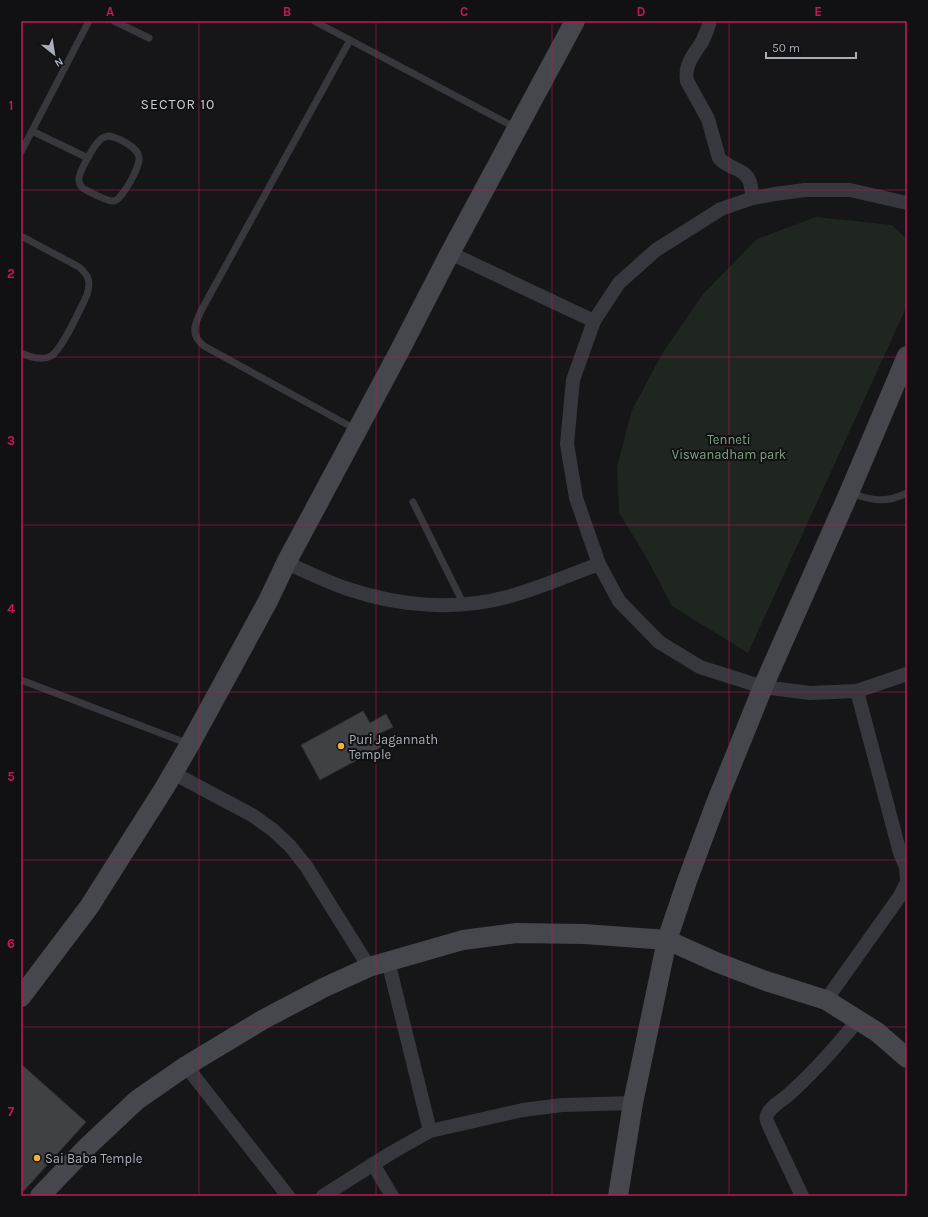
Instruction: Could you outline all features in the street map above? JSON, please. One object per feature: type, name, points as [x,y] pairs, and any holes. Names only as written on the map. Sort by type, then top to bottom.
[{"type":"street","points":[[21,997],[89,907],[165,787],[190,744],[268,601],[286,563],[358,430],[450,253],[575,21]]},
{"type":"street","points":[[710,21],[703,41],[688,64],[686,70],[687,81],[711,125],[714,143],[719,158],[723,162],[740,170],[746,175],[750,181],[753,198]]},
{"type":"street","points":[[907,203],[850,190],[805,190],[753,198],[721,209],[656,250],[620,283],[594,321],[573,380],[567,444],[576,498],[599,564],[619,601],[659,642],[700,667],[763,687],[810,693],[857,691],[907,674]]},
{"type":"street","points":[[450,253],[594,321]]},
{"type":"street","points":[[618,1196],[633,1103],[668,940],[687,881],[713,810],[763,687],[905,367]]},
{"type":"street","points":[[286,563],[347,589],[381,598],[421,604],[464,605],[507,597],[599,564]]},
{"type":"street","points":[[826,1000],[900,896],[907,881],[906,867],[900,853],[857,691]]},
{"type":"street","points":[[173,773],[252,815],[273,830],[290,846],[306,866],[378,964],[430,1131]]},
{"type":"street","points":[[40,1196],[88,1146],[137,1100],[186,1066],[264,1019],[323,988],[378,964],[463,940],[517,933],[584,934],[668,940],[716,962],[763,980],[826,1000],[877,1032],[907,1058]]},
{"type":"street","points":[[802,1196],[766,1120],[767,1115],[771,1109],[822,1063],[858,1020]]},
{"type":"street","points":[[186,1066],[288,1196]]},
{"type":"street","points":[[323,1196],[373,1164],[430,1131],[523,1110],[562,1105],[633,1103]]},
{"type":"street","points":[[373,1164],[392,1196]]},
{"type":"lane","points":[[21,152],[89,21]]},
{"type":"lane","points":[[114,21],[149,38]]},
{"type":"lane","points":[[314,21],[518,129]]},
{"type":"lane","points":[[350,40],[196,320],[194,329],[195,337],[198,342],[204,346],[358,430]]},
{"type":"lane","points":[[32,131],[88,158]]},
{"type":"lane","points":[[108,136],[134,148],[138,153],[140,161],[119,199],[111,201],[85,189],[79,183],[79,177],[88,158],[99,140],[108,136]]},
{"type":"lane","points":[[21,236],[79,267],[85,272],[90,285],[87,295],[59,348],[51,356],[40,358],[30,357],[21,353]]},
{"type":"lane","points":[[849,493],[869,500],[886,500],[907,493]]},
{"type":"lane","points":[[413,502],[464,605]]},
{"type":"lane","points":[[21,680],[190,744]]},
{"type":"green space","name":"Tenneti Viswanadham park","points":[[816,217],[892,225],[907,239],[907,306],[748,653],[672,606],[645,555],[619,513],[617,467],[632,410],[663,352],[704,293],[757,239]]},
{"type":"building","name":"Puri Jagannath Temple","points":[[363,711],[370,723],[386,714],[393,727],[375,736],[381,747],[320,780],[301,745]]},
{"type":"building","name":"Sai Baba Temple","points":[[21,1064],[86,1122],[21,1194]]},
{"type":"place","name":"Puri Jagannath Temple","points":[[341,746]]},
{"type":"place","name":"Sai Baba Temple","points":[[37,1158]]},
{"type":"district","name":"SECTOR 10","points":[[178,104]]}]
